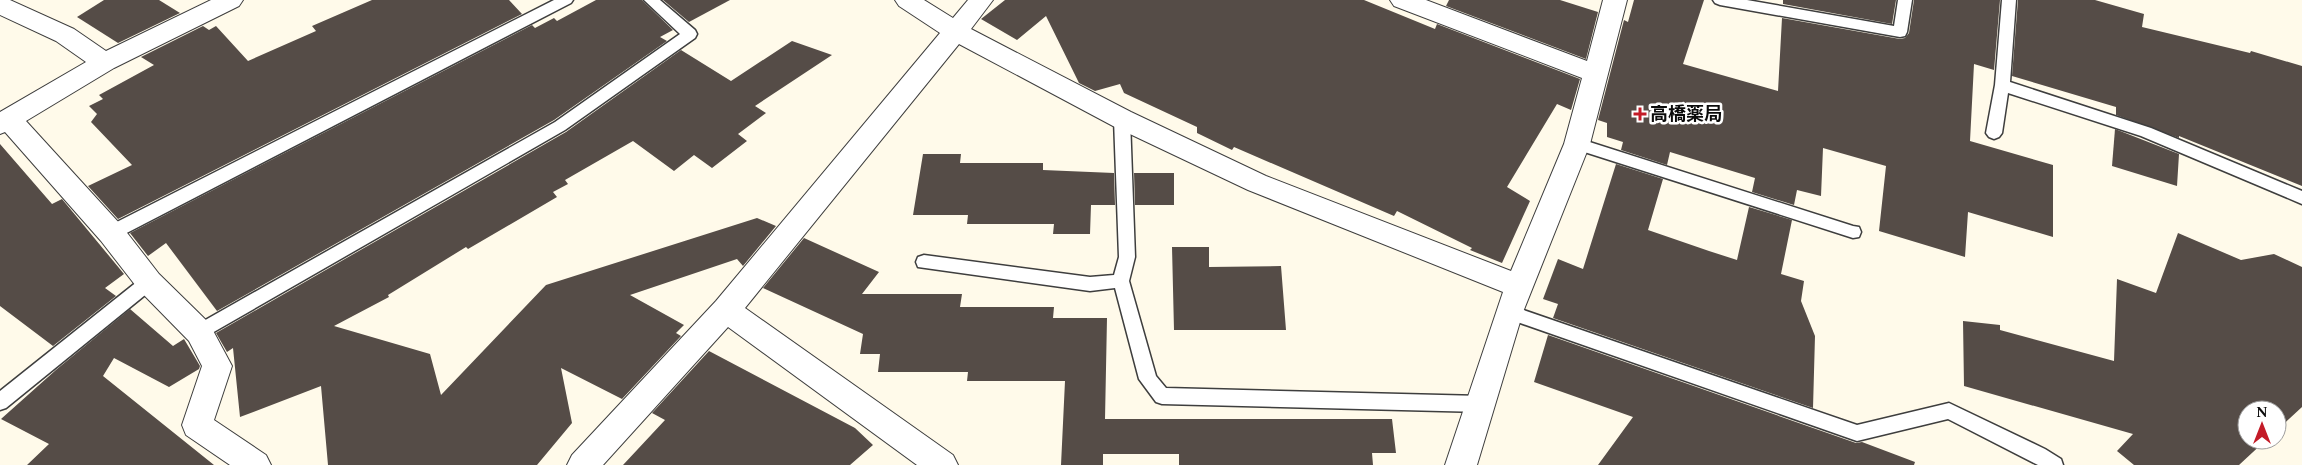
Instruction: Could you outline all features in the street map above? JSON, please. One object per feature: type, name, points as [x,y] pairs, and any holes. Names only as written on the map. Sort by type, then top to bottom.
[{"type":"street","points":[[231,0],[105,62],[4,122],[111,233],[149,282],[199,332],[217,366],[197,425],[255,465]]},
{"type":"street","points":[[908,0],[956,32],[1122,120],[1257,183],[1520,287]]},
{"type":"street","points":[[583,465],[726,310],[981,0]]},
{"type":"street","points":[[1402,0],[1596,74]]},
{"type":"street","points":[[1461,465],[1482,404],[1509,312],[1578,144],[1615,0]]},
{"type":"street","points":[[0,5],[65,35],[105,62]]},
{"type":"street","points":[[726,310],[942,465]]},
{"type":"lane","points":[[111,233],[566,0]]},
{"type":"lane","points":[[199,332],[560,126],[690,34],[651,0]]},
{"type":"lane","points":[[1720,0],[1900,32],[1906,0]]},
{"type":"lane","points":[[1994,133],[2002,85],[2009,0]]},
{"type":"lane","points":[[2002,85],[2146,132],[2302,198]]},
{"type":"lane","points":[[1122,120],[1127,256],[1121,281],[1148,379],[1162,396],[1482,404]]},
{"type":"lane","points":[[1578,144],[1853,232]]},
{"type":"lane","points":[[924,262],[1090,284],[1121,281]]},
{"type":"lane","points":[[0,402],[149,282]]},
{"type":"lane","points":[[1509,312],[1857,433],[1949,411],[2038,455],[2054,465]]},
{"type":"building","points":[[104,0],[159,0],[180,13],[118,43],[77,17]]},
{"type":"building","points":[[372,0],[509,0],[522,14],[118,219],[88,186],[132,165],[91,122],[97,114],[89,106],[103,99],[99,95],[154,65],[141,57],[203,26],[209,30],[216,26],[248,61],[316,31],[312,26]]},
{"type":"building","points":[[596,0],[642,0],[673,30],[660,37],[667,41],[554,120],[217,311],[166,243],[148,256],[130,233],[532,25],[535,28],[554,18],[557,21]]},
{"type":"building","points":[[663,0],[730,0],[689,22]]},
{"type":"building","points":[[1005,0],[1364,0],[1435,29],[1437,24],[1580,79],[1571,110],[1557,104],[1507,187],[1530,201],[1502,263],[1470,250],[1472,248],[1397,211],[1394,216],[1234,147],[1232,150],[1197,133],[1197,127],[1124,93],[1120,84],[1095,91],[1079,83],[1046,16],[1017,40],[981,19]]},
{"type":"building","points":[[1449,0],[1560,0],[1598,12],[1586,59],[1446,6]]},
{"type":"building","points":[[1634,0],[1704,0],[1683,64],[1778,91],[1782,18],[1900,39],[1905,38],[1909,33],[1914,0],[2000,0],[1994,70],[1974,64],[1970,141],[2053,165],[2053,237],[1968,212],[1965,257],[1879,231],[1886,166],[1823,148],[1821,196],[1797,190],[1794,205],[1752,192],[1755,178],[1670,152],[1667,165],[1621,150],[1623,142],[1607,137],[1607,123],[1598,120],[1624,20],[1628,22]]},
{"type":"building","points":[[1783,0],[1896,0],[1892,24],[1783,4]]},
{"type":"building","points":[[2018,0],[2095,0],[2144,14],[2142,27],[2250,53],[2251,51],[2302,66],[2302,186],[2179,136],[2179,138],[2116,115],[2116,107],[2012,76]]},
{"type":"building","points":[[792,41],[832,55],[755,106],[766,113],[738,134],[747,141],[712,168],[694,155],[674,171],[633,141],[565,180],[568,184],[553,192],[557,197],[468,249],[466,247],[388,295],[389,297],[334,326],[430,354],[441,395],[546,285],[757,218],[776,226],[743,266],[737,259],[630,295],[684,325],[676,333],[681,336],[622,399],[561,368],[572,423],[537,465],[328,465],[321,386],[240,417],[233,348],[227,352],[216,333],[566,132],[681,50],[731,81]]},
{"type":"building","points":[[2115,129],[2179,154],[2177,186],[2112,166]]},
{"type":"building","points":[[0,144],[52,204],[62,199],[124,274],[105,288],[116,296],[53,346],[0,306]]},
{"type":"building","points":[[923,154],[961,154],[960,163],[1043,163],[1043,170],[1114,173],[1115,205],[1091,205],[1090,234],[1053,234],[1054,224],[967,224],[968,215],[913,215]]},
{"type":"building","points":[[1616,164],[1663,179],[1648,230],[1737,260],[1749,207],[1792,220],[1781,274],[1804,281],[1801,301],[1815,336],[1813,408],[1553,318],[1558,304],[1543,299],[1558,259],[1583,269]]},
{"type":"building","points":[[1134,173],[1174,173],[1174,205],[1135,205]]},
{"type":"building","points":[[2178,233],[2241,260],[2274,254],[2302,267],[2302,407],[2287,421],[2287,400],[2237,400],[2237,450],[2255,450],[2239,465],[2134,465],[2117,451],[2133,434],[1964,386],[1963,321],[2000,325],[2000,330],[2114,361],[2117,279],[2156,293]]},
{"type":"building","points":[[804,238],[879,272],[862,294],[962,294],[960,307],[1054,307],[1053,318],[1107,318],[1105,419],[1392,419],[1396,453],[1372,453],[1373,465],[1179,465],[1179,454],[1103,454],[1103,465],[1061,465],[1065,381],[967,381],[968,372],[878,372],[880,354],[860,354],[863,334],[763,288]]},
{"type":"building","points":[[1172,247],[1209,247],[1209,267],[1281,266],[1286,330],[1174,330]]},
{"type":"building","points":[[130,309],[173,346],[184,339],[200,366],[199,369],[169,387],[114,358],[103,376],[214,465],[27,465],[49,444],[1,419],[57,369]]},
{"type":"building","points":[[1548,335],[1856,443],[1862,442],[1915,462],[1914,465],[1598,465],[1633,417],[1534,382]]},
{"type":"building","points":[[709,351],[855,428],[873,445],[850,465],[623,465],[665,420],[652,413]]},
{"type":"place","name":"高橋薬局","points":[[1640,114]]}]
